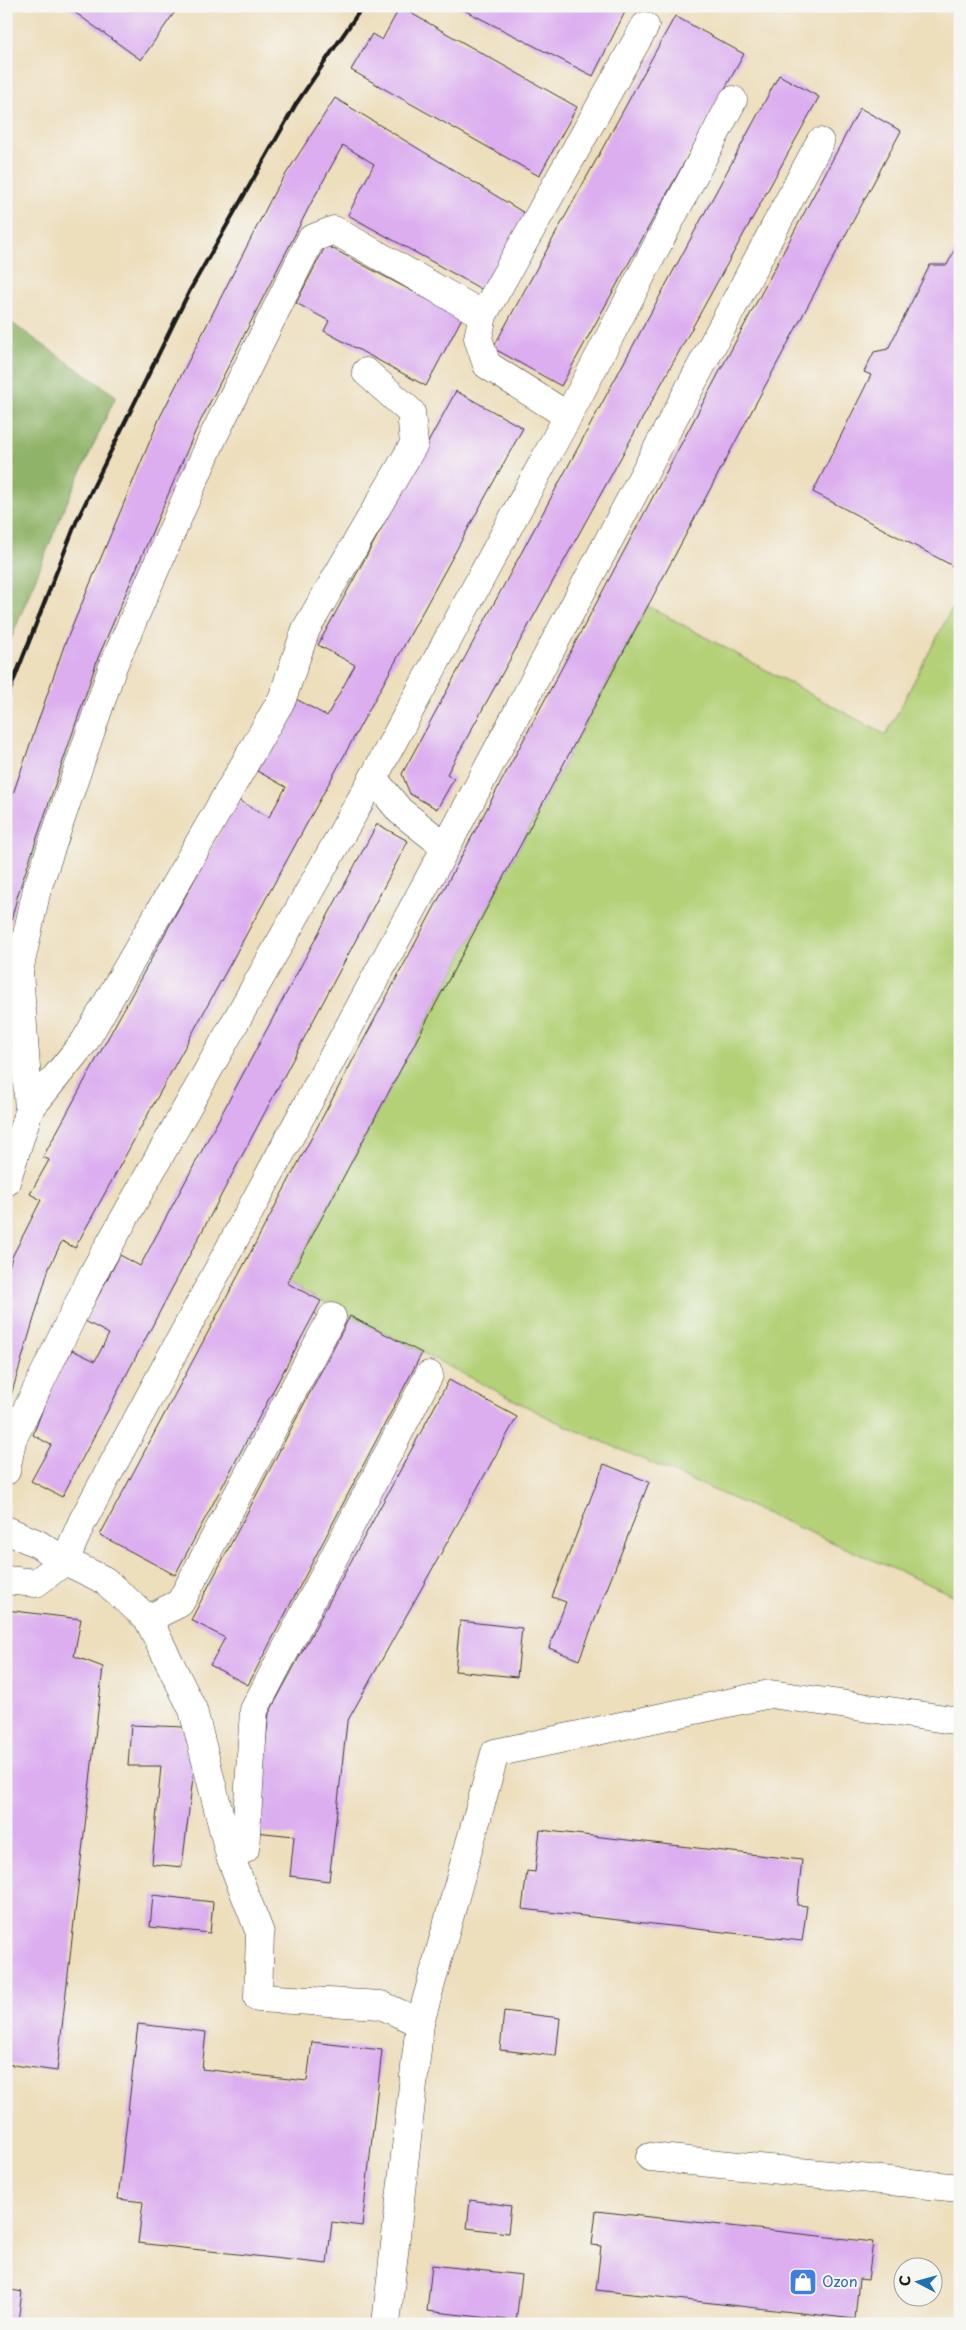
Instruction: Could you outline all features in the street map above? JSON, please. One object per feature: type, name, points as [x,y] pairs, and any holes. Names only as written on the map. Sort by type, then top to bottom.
[{"type":"lane","points":[[568,416],[487,365],[478,338],[483,315],[645,26]]},
{"type":"lane","points":[[6,1471],[12,1440],[94,1272],[373,778],[568,416],[733,100]]},
{"type":"lane","points":[[6,1580],[36,1583],[65,1560],[82,1522],[446,847],[820,142]]},
{"type":"lane","points":[[29,1110],[19,971],[37,889],[113,666],[213,437],[311,239],[334,230],[483,315]]},
{"type":"lane","points":[[6,1182],[29,1110],[85,1041],[233,785],[282,699],[306,628],[414,444],[411,412],[366,372]]},
{"type":"lane","points":[[373,778],[400,811],[446,847]]},
{"type":"lane","points":[[148,1619],[180,1603],[332,1316]]},
{"type":"lane","points":[[230,1856],[246,1849],[254,1710],[429,1375]]},
{"type":"lane","points":[[6,1530],[38,1544],[104,1580],[148,1619],[193,1710],[230,1856],[260,1934],[258,1998],[381,2005],[420,2023]]},
{"type":"lane","points":[[386,2324],[420,2023],[495,1753],[770,1694],[960,1720]]},
{"type":"lane","points":[[650,2157],[960,2188]]},
{"type":"green space","points":[[6,319],[116,396],[63,511],[6,651]]},
{"type":"green space","points":[[960,593],[960,1598],[553,1420],[287,1283],[648,606],[886,735]]},
{"type":"building","points":[[66,6],[179,6],[141,60]]},
{"type":"building","points":[[456,6],[628,6],[593,76]]},
{"type":"building","points":[[400,7],[577,107],[539,176],[351,70],[372,34],[382,40]]},
{"type":"building","points":[[675,16],[744,54],[561,386],[493,348]]},
{"type":"building","points":[[779,75],[819,97],[447,774],[454,779],[437,809],[410,794],[402,774]]},
{"type":"building","points":[[335,98],[526,214],[483,290],[348,215],[374,164],[343,145],[310,205],[195,432],[98,658],[18,894],[6,940],[6,814],[64,646],[160,417],[275,191]]},
{"type":"building","points":[[860,108],[901,131],[287,1283],[321,1301],[175,1575],[100,1535]]},
{"type":"building","points":[[960,239],[960,552],[953,566],[813,492],[871,375],[864,372],[874,352],[888,349],[930,265],[947,265]]},
{"type":"building","points":[[326,245],[462,318],[426,386],[324,331],[329,321],[296,303]]},
{"type":"building","points":[[456,391],[523,428],[75,1248],[62,1241],[49,1268],[6,1412],[6,1277],[12,1257],[41,1200],[30,1194],[49,1160],[43,1157],[238,800],[269,817],[286,787],[257,771],[296,699],[327,716],[355,665],[318,645]]},
{"type":"building","points":[[377,824],[408,841],[62,1497],[31,1481],[51,1445],[33,1435],[50,1390],[72,1350],[95,1361],[109,1334],[85,1321],[120,1255],[140,1266]]},
{"type":"building","points":[[6,1023],[13,1024],[7,1049],[6,1049]]},
{"type":"building","points":[[350,1316],[422,1353],[248,1685],[210,1665],[225,1638],[191,1620]]},
{"type":"building","points":[[449,1380],[517,1417],[347,1722],[329,1881],[290,1876],[294,1836],[255,1832],[269,1713]]},
{"type":"building","points":[[604,1464],[649,1482],[579,1660],[549,1648],[566,1602],[552,1597]]},
{"type":"building","points":[[6,1610],[81,1619],[74,1656],[103,1667],[57,2071],[6,2064]]},
{"type":"building","points":[[460,1621],[522,1628],[517,1677],[455,1671]]},
{"type":"building","points":[[131,1725],[185,1727],[194,1769],[182,1867],[152,1864],[161,1766],[128,1766]]},
{"type":"building","points":[[540,1830],[802,1860],[797,1905],[807,1906],[802,1941],[522,1909],[527,1871],[535,1872]]},
{"type":"building","points":[[153,1895],[213,1902],[210,1933],[150,1927]]},
{"type":"building","points":[[504,2011],[560,2018],[556,2056],[500,2050]]},
{"type":"building","points":[[138,2024],[206,2032],[202,2069],[307,2081],[312,2042],[382,2050],[362,2226],[332,2222],[327,2264],[138,2243],[143,2202],[118,2199]]},
{"type":"building","points":[[470,2200],[511,2206],[508,2233],[467,2228]]},
{"type":"building","points":[[596,2211],[873,2242],[868,2280],[859,2279],[855,2319],[596,2290],[601,2246],[592,2245]]},
{"type":"building","points":[[432,2265],[522,2275],[516,2321],[427,2311]]},
{"type":"building","points":[[6,2289],[22,2292],[18,2321],[6,2320]]},
{"type":"railway","points":[[6,700],[77,520],[190,290],[296,104],[363,6]]},
{"type":"place","name":"Ozon","points":[[803,2282]]}]
